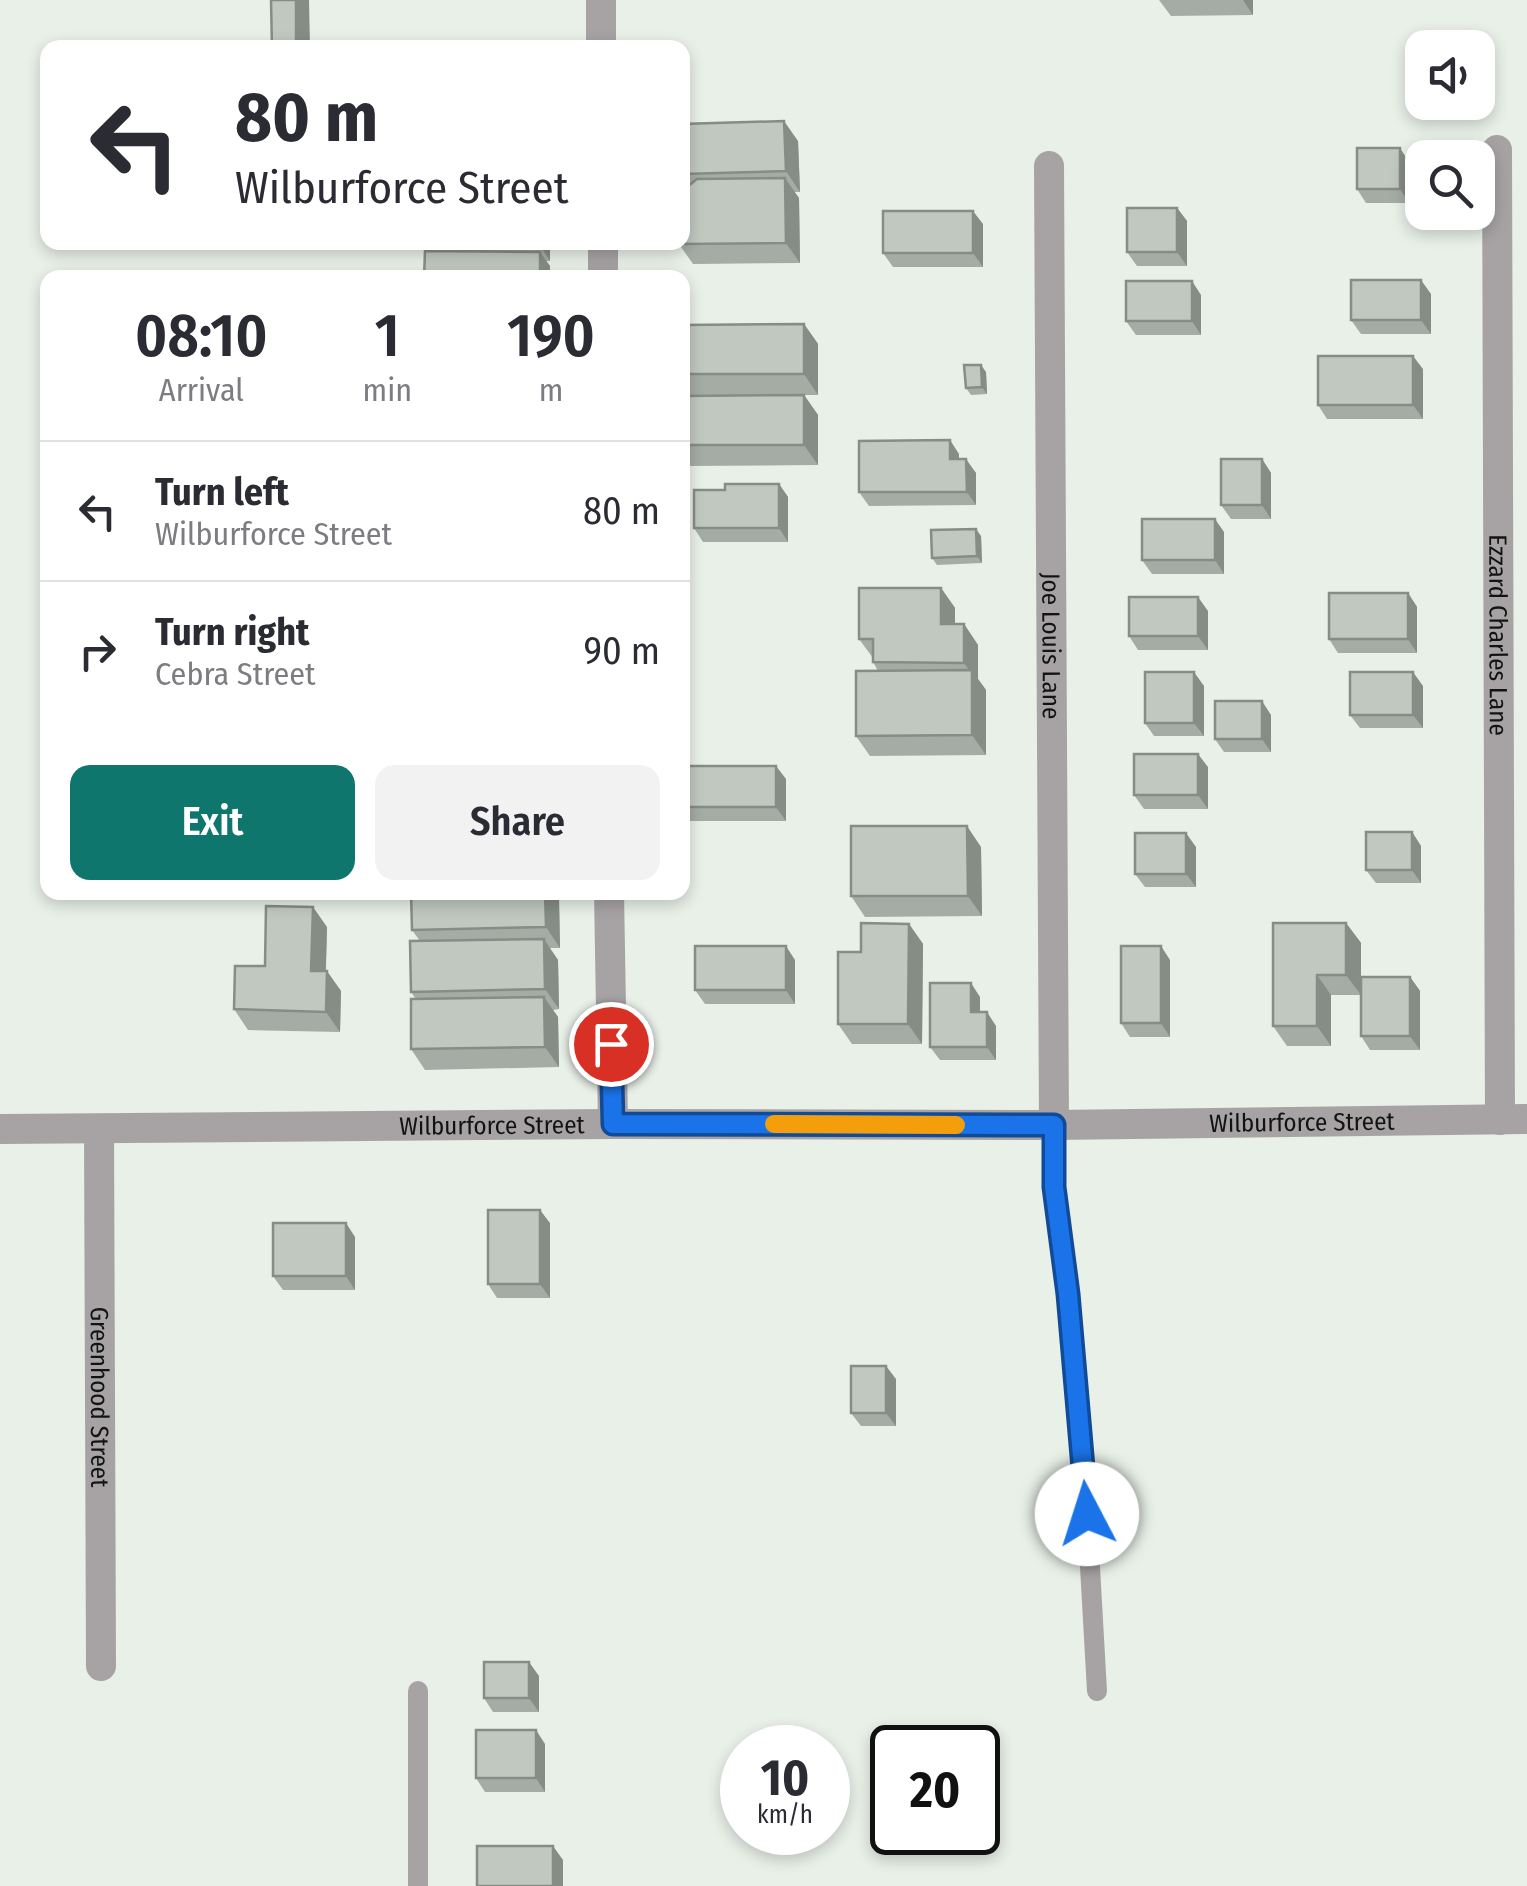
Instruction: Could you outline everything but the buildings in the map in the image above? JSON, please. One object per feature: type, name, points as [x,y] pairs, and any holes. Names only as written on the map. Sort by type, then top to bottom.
[{"type":"street","points":[[601,0],[601,40]]},
{"type":"street","name":"Ezzard Charles Lane","points":[[1496,150],[1513,1120]]},
{"type":"street","name":"Joe Louis Lane","points":[[1049,166],[1054,1125]]},
{"type":"street","points":[[609,900],[613,1124]]},
{"type":"street","name":"Wilburforce Street","points":[[0,1130],[1513,1120]]},
{"type":"street","name":"Greenhood Street","points":[[99,1129],[101,1666]]},
{"type":"lane","points":[[1054,1125],[1054,1187],[1068,1294],[1087,1514],[1097,1691]]},
{"type":"lane","points":[[418,1692],[418,1886]]},
{"type":"slow traffic","points":[[774,1124],[956,1125]]},
{"type":"route","points":[[611,1044],[613,1124],[1054,1125],[1054,1187],[1068,1294],[1087,1514]]}]
